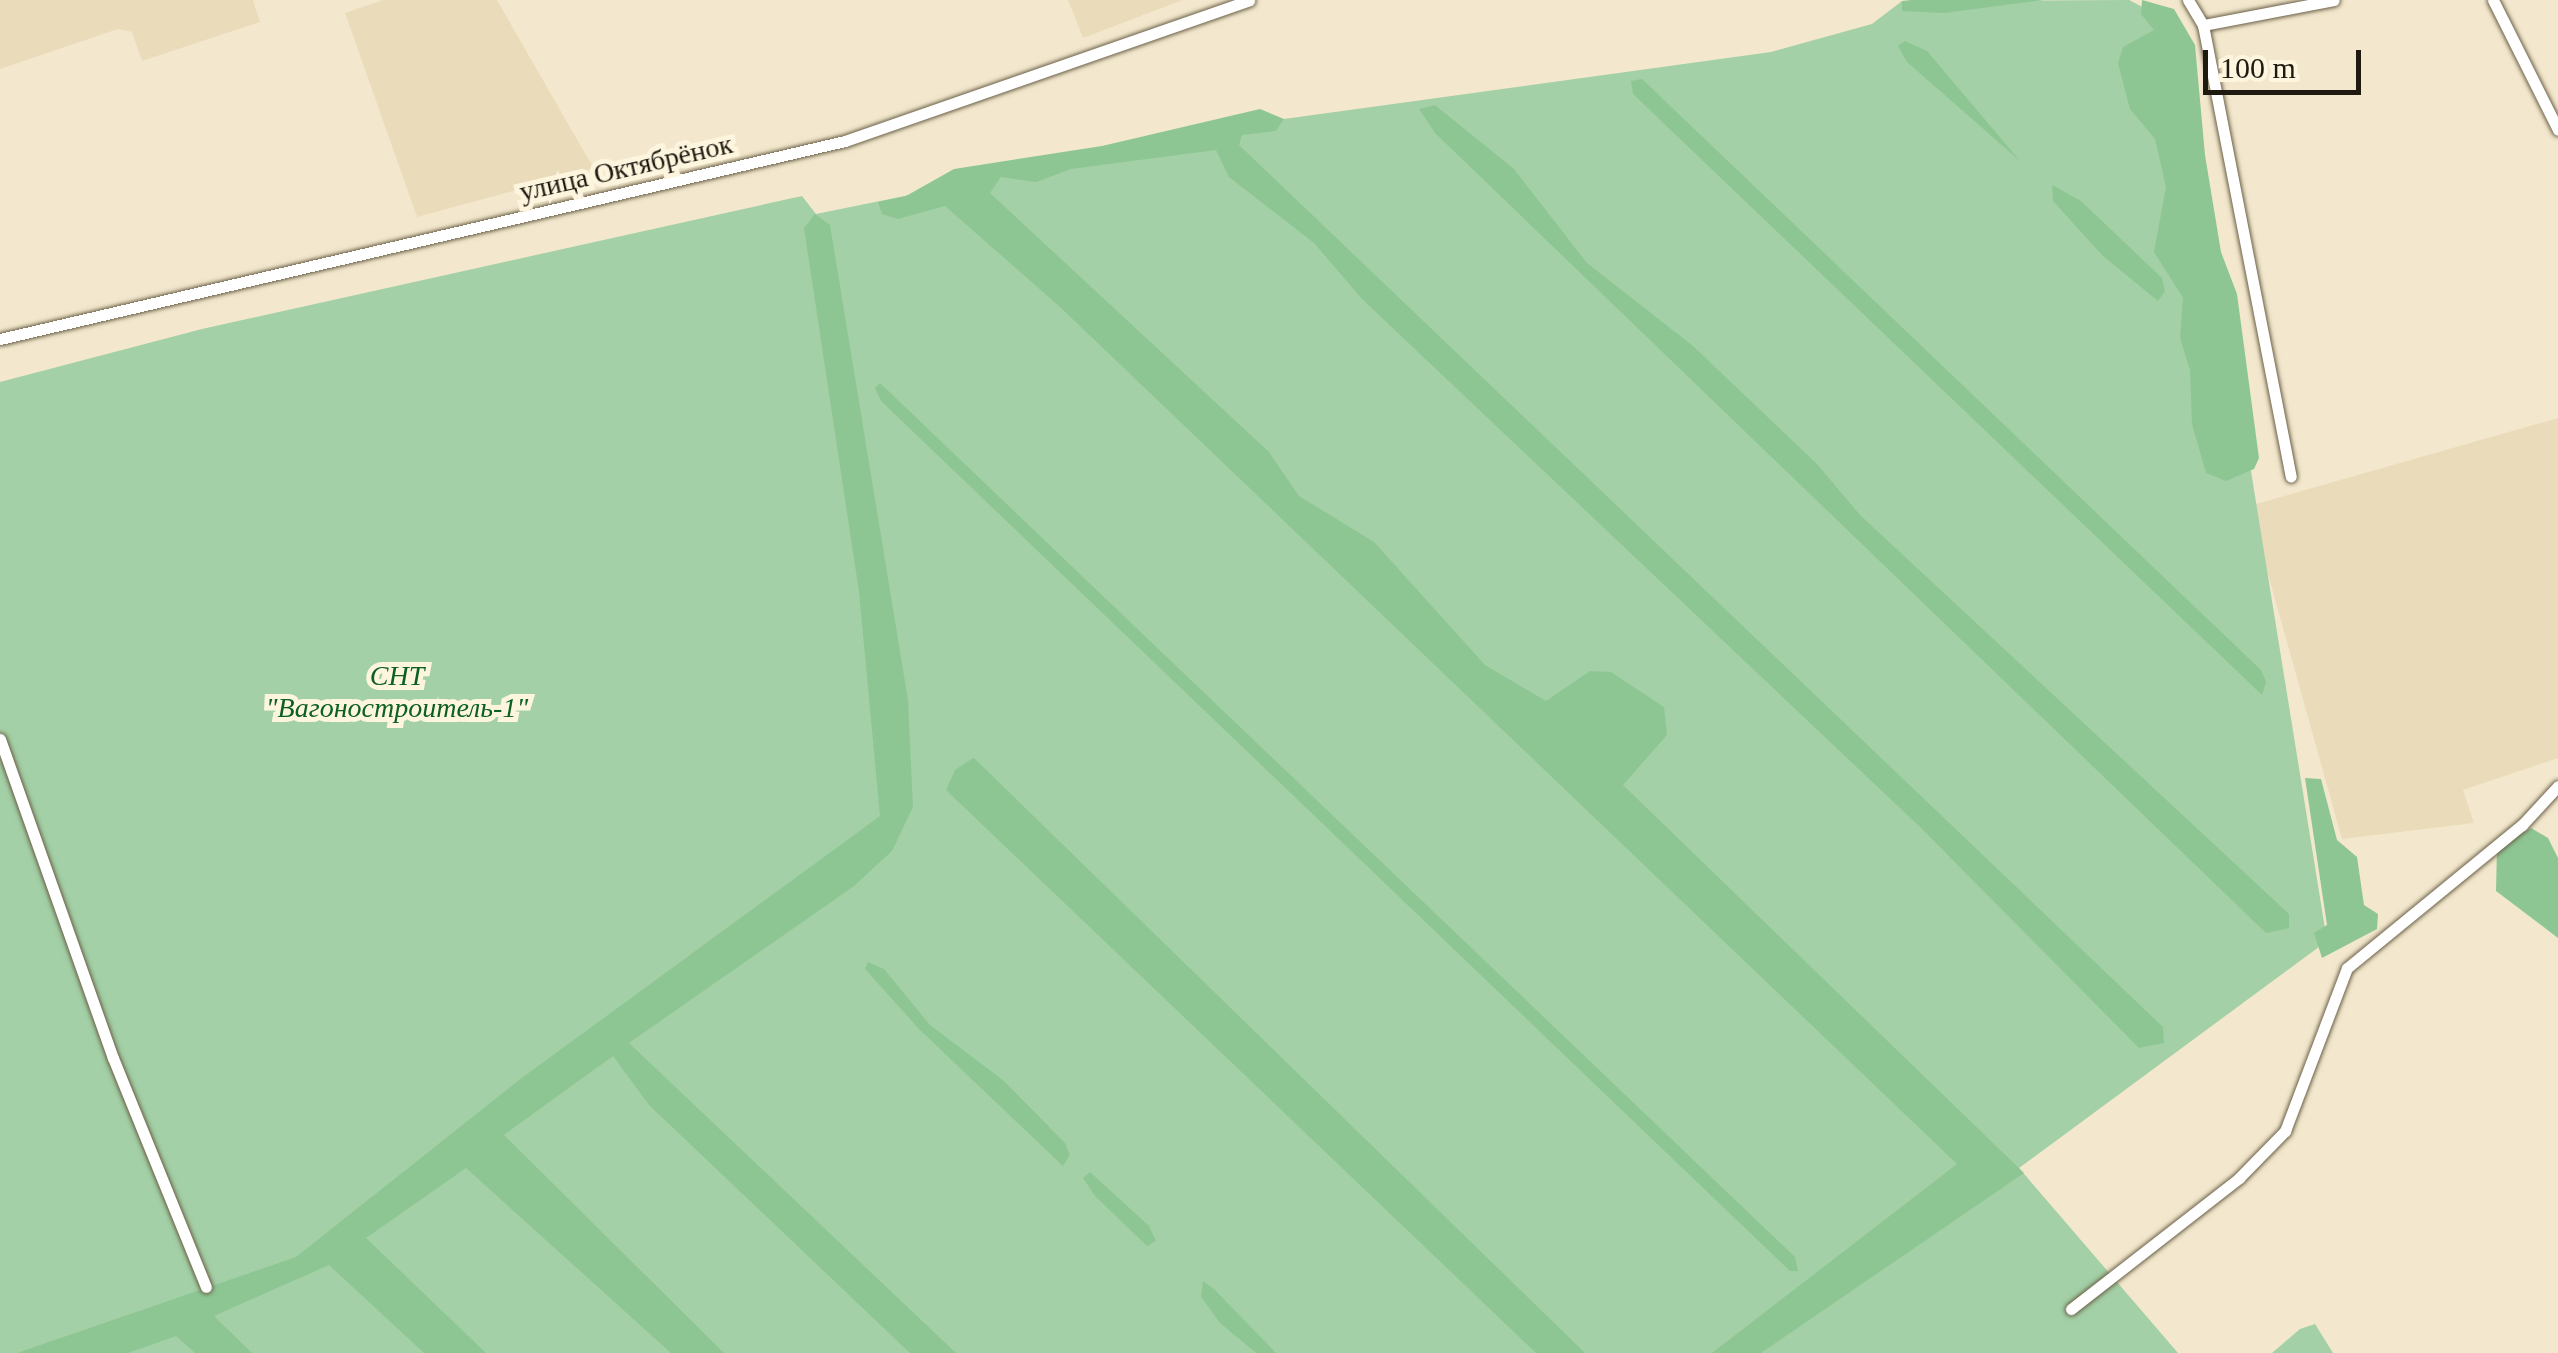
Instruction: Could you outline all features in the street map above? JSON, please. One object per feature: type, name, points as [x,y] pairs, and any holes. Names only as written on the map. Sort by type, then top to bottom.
[{"type":"street","name":"улица Октябрёнок","points":[[0,339],[845,141],[1249,0]]},
{"type":"street","points":[[2188,0],[2203,24],[2291,477]]},
{"type":"street","points":[[2203,24],[2334,0]]},
{"type":"street","points":[[2493,0],[2558,130]]},
{"type":"street","points":[[0,739],[114,1058],[206,1287]]},
{"type":"street","points":[[2071,1309],[2239,1178],[2294,1118],[2346,968],[2522,825],[2558,786]]},
{"type":"shaded area","points":[[0,0],[253,0],[260,22],[142,61],[132,32],[118,29],[0,69]]},
{"type":"shaded area","points":[[383,0],[497,0],[594,169],[417,217],[345,13]]},
{"type":"shaded area","points":[[1068,0],[1183,0],[1083,38]]},
{"type":"shaded area","points":[[2558,418],[2558,758],[2463,790],[2474,823],[2342,839],[2249,506]]},
{"type":"green space","points":[[1911,0],[2044,0],[1944,13],[1902,11],[1902,1]]},
{"type":"green space","name":"СНТ \"Вагоностроитель-1\"","points":[[2129,0],[2179,26],[2327,941],[2019,1168],[2178,1353],[0,1353],[0,382],[202,329],[802,196],[816,214],[1284,119],[1771,52],[1872,24],[1902,1]]},
{"type":"green space","points":[[2142,0],[2174,9],[2195,45],[2205,155],[2221,252],[2237,294],[2259,458],[2254,469],[2226,481],[2206,473],[2192,424],[2190,370],[2180,338],[2183,298],[2154,252],[2166,187],[2155,139],[2130,109],[2118,63],[2123,47],[2154,30],[2141,14]]},
{"type":"green space","points":[[1905,41],[1927,51],[2020,161],[1907,62],[1898,46]]},
{"type":"green space","points":[[1642,79],[2261,670],[2266,682],[2262,695],[1633,94],[1631,81]]},
{"type":"green space","points":[[1435,105],[1514,169],[1587,263],[1693,346],[1817,464],[1860,515],[2289,914],[2289,928],[2266,933],[1435,133],[1419,109]]},
{"type":"green space","points":[[1260,109],[1284,119],[1276,131],[1242,135],[1239,145],[2163,1027],[2164,1043],[2139,1048],[1921,828],[1362,299],[1314,243],[1229,177],[1216,150],[1071,169],[1036,182],[1001,177],[990,193],[1269,452],[1299,496],[1374,542],[1485,665],[1546,701],[1590,671],[1611,672],[1664,707],[1667,735],[1623,785],[2024,1173],[1761,1353],[1712,1353],[1957,1164],[1060,307],[945,206],[898,219],[882,214],[878,202],[906,196],[954,169],[1102,146]]},
{"type":"green space","points":[[2052,185],[2081,201],[2162,278],[2165,291],[2158,301],[2103,256],[2053,201]]},
{"type":"green space","points":[[815,214],[830,225],[908,700],[913,807],[892,851],[854,886],[629,1043],[956,1353],[910,1353],[649,1105],[613,1056],[504,1135],[724,1353],[671,1353],[466,1168],[366,1238],[486,1353],[424,1353],[329,1265],[214,1316],[252,1353],[195,1353],[176,1336],[128,1353],[17,1353],[296,1257],[519,1080],[880,816],[859,592],[804,228]]},
{"type":"green space","points":[[880,383],[1795,1257],[1798,1271],[1790,1271],[881,401],[875,388]]},
{"type":"green space","points":[[973,758],[1585,1353],[1536,1353],[946,790],[955,770]]},
{"type":"green space","points":[[2305,778],[2321,779],[2337,840],[2357,857],[2364,905],[2378,914],[2377,929],[2322,958],[2314,933],[2327,925]]},
{"type":"green space","points":[[2531,828],[2548,838],[2558,858],[2558,938],[2496,891],[2497,848]]},
{"type":"green space","points":[[868,962],[884,969],[930,1025],[1004,1081],[1065,1143],[1070,1155],[1063,1166],[919,1029],[865,969]]},
{"type":"green space","points":[[1090,1172],[1149,1226],[1156,1241],[1147,1246],[1095,1196],[1083,1178]]},
{"type":"green space","points":[[1203,1281],[1276,1353],[1256,1353],[1220,1323],[1201,1297]]},
{"type":"green space","points":[[2315,1324],[2333,1353],[2272,1353],[2300,1329]]}]
